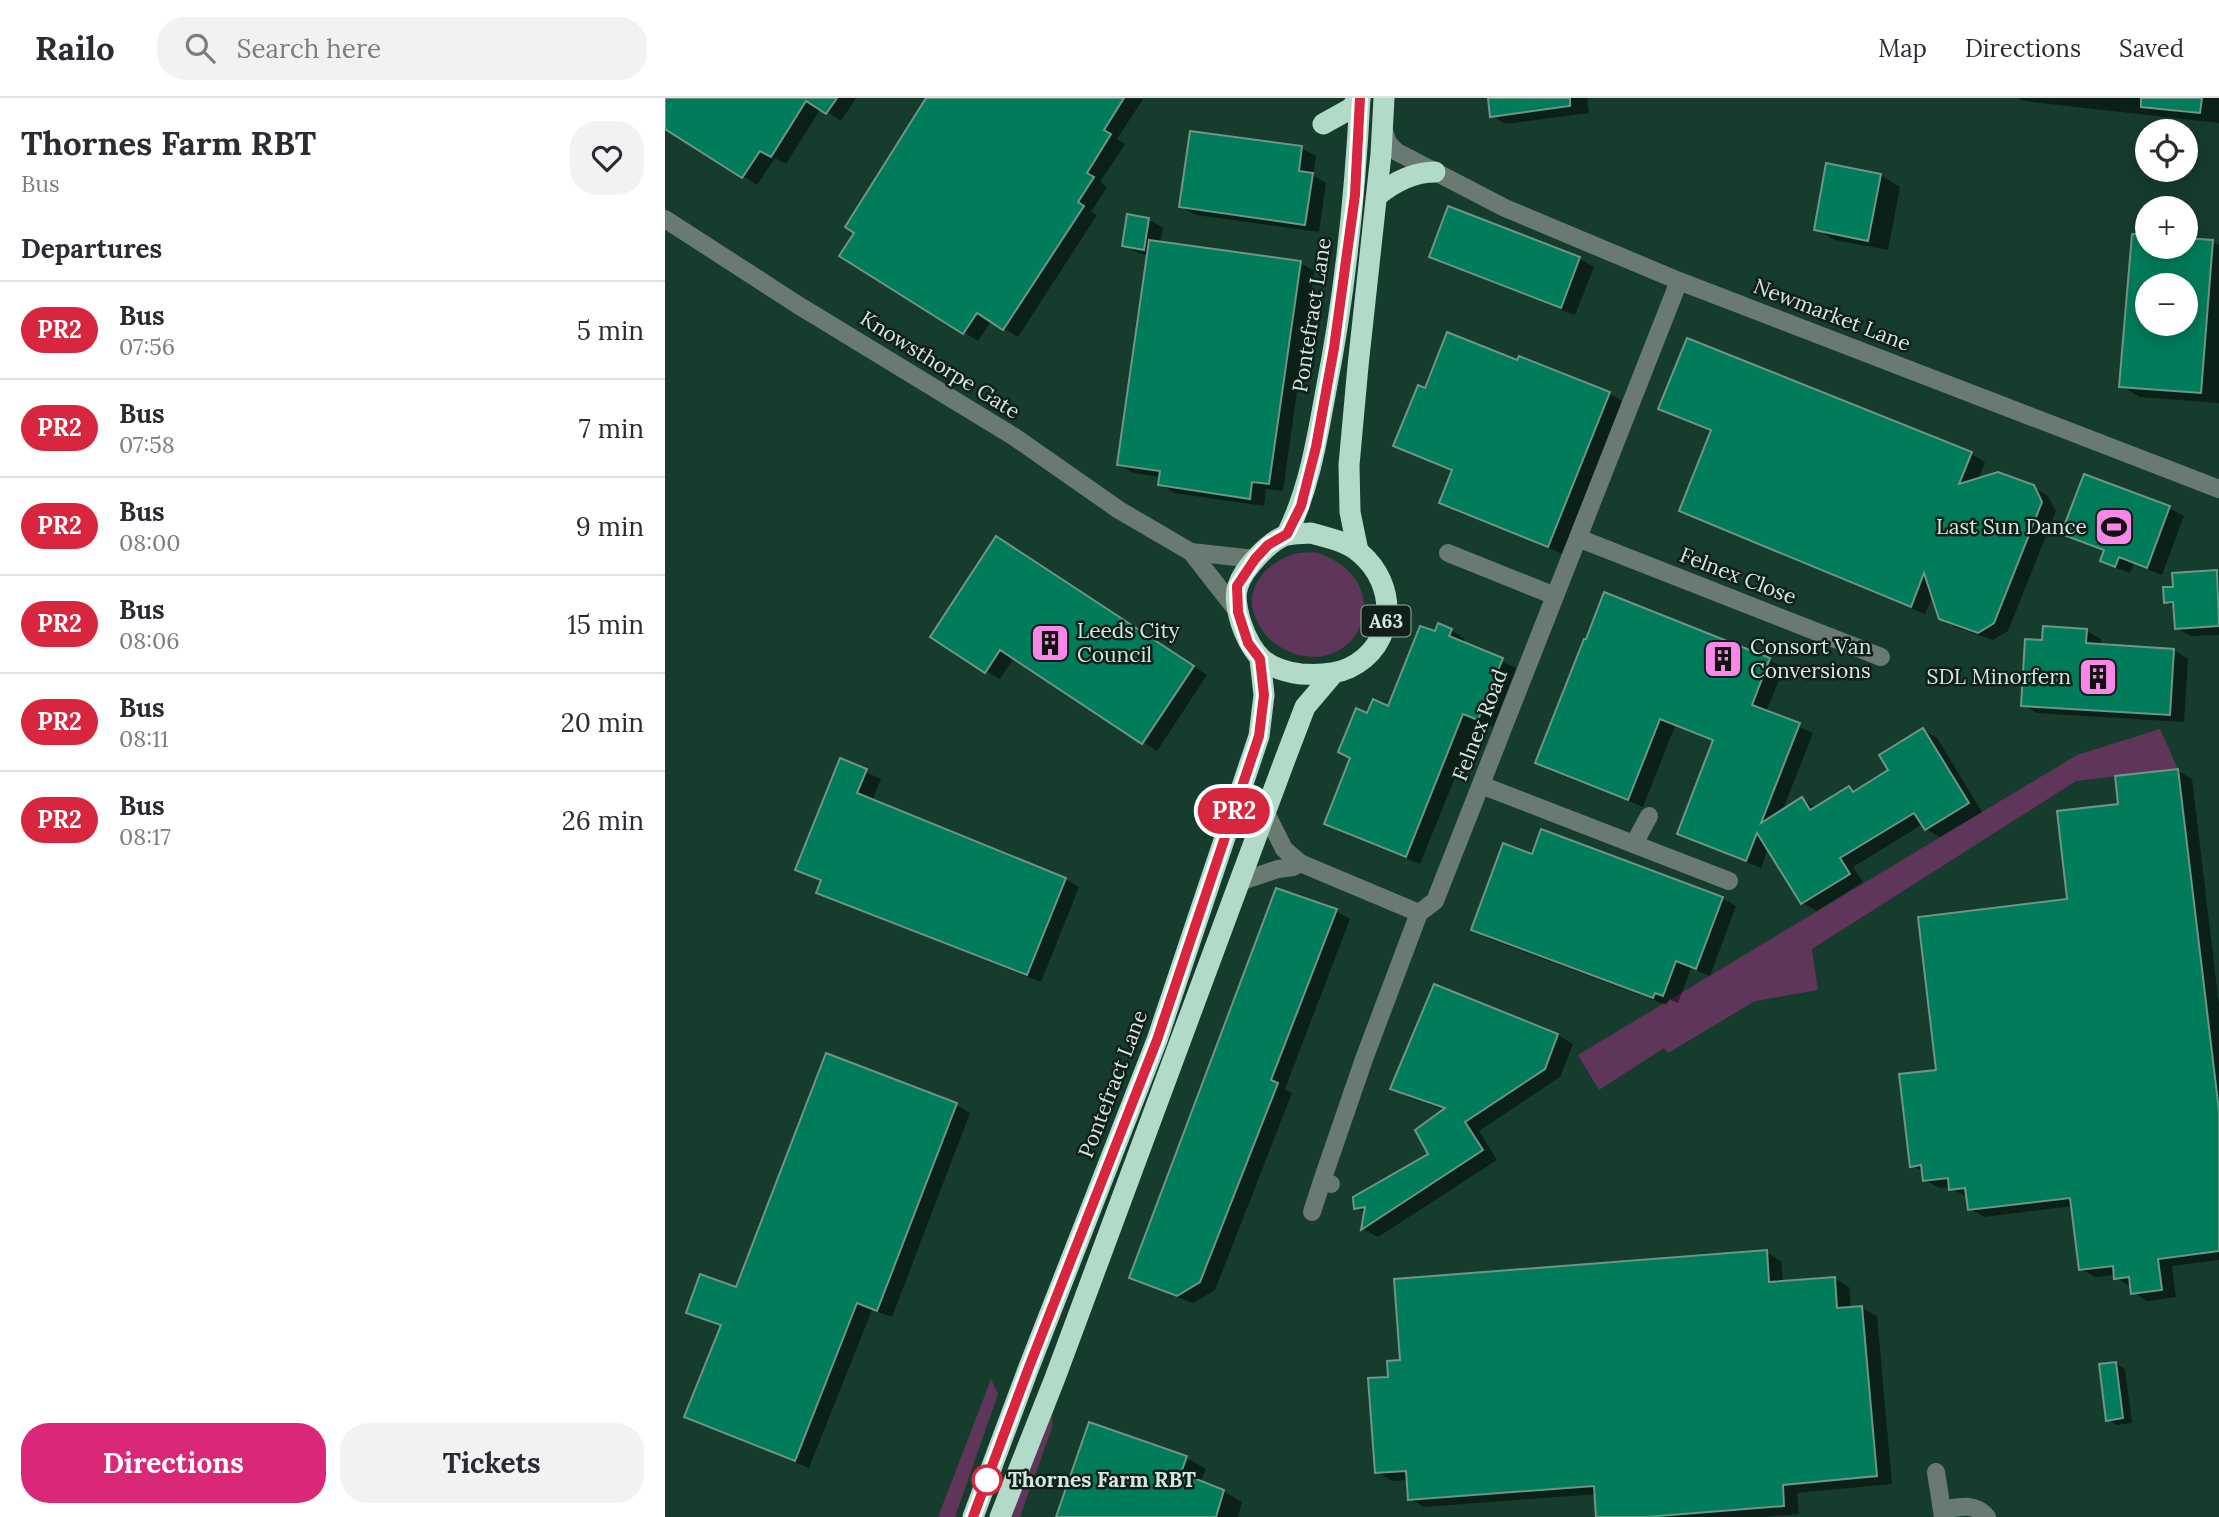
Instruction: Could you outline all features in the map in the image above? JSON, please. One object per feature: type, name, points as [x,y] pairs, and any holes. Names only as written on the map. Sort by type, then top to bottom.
[{"type":"highway","points":[[1323,124],[1350,110],[1360,98]]},
{"type":"highway","name":"Pontefract Lane","points":[[1287,534],[1301,506],[1310,471],[1334,348],[1355,195],[1360,98]]},
{"type":"highway","name":"A63","points":[[1358,551],[1350,512],[1349,465],[1357,366],[1377,196],[1384,98]]},
{"type":"highway","points":[[1377,196],[1397,181],[1421,172],[1435,172]]},
{"type":"highway","points":[[1260,659],[1248,643],[1238,612],[1237,586],[1268,545],[1287,534]]},
{"type":"highway","name":"A63","points":[[1260,659],[1294,673],[1333,674],[1350,668],[1364,657],[1378,642],[1385,624],[1388,601],[1382,579],[1358,551],[1338,540],[1311,534],[1287,534]]},
{"type":"highway","name":"Pontefract Lane","points":[[973,1517],[1157,1040],[1246,775],[1261,722],[1264,695],[1260,659]]},
{"type":"highway","name":"A63","points":[[1000,1517],[1065,1352],[1305,707],[1333,674]]},
{"type":"street","name":"Newmarket Lane","points":[[1383,128],[1388,143],[1397,152],[1506,208],[1679,281],[2219,489]]},
{"type":"street","name":"Knowsthorpe Gate","points":[[665,219],[798,305],[1013,436],[1119,510],[1191,551],[1255,559]]},
{"type":"street","name":"Felnex Road","points":[[1312,1212],[1327,1183],[1364,1059],[1419,913],[1436,901],[1679,281]]},
{"type":"street","name":"Felnex Close","points":[[1578,538],[1881,657]]},
{"type":"street","name":"Knowsthorpe Gate","points":[[1191,551],[1238,612]]},
{"type":"street","points":[[1448,553],[1555,596]]},
{"type":"street","points":[[1481,786],[1729,881]]},
{"type":"street","points":[[1265,811],[1284,849],[1300,863],[1419,913]]},
{"type":"street","points":[[1634,844],[1649,816]]},
{"type":"street","points":[[1239,882],[1300,863]]},
{"type":"street","points":[[1936,1472],[1942,1514],[1972,1507],[1979,1509],[1987,1517]]},
{"type":"shaded area","points":[[1315,552],[1342,565],[1358,583],[1364,603],[1361,623],[1351,640],[1335,652],[1314,657],[1290,652],[1270,639],[1256,619],[1252,598],[1259,579],[1274,563],[1294,554]]},
{"type":"shaded area","points":[[2160,729],[2178,769],[2076,781],[1812,949],[1818,990],[1755,1001],[1668,1053],[1664,1048],[1599,1090],[1578,1055],[2077,755]]},
{"type":"shaded area","points":[[991,1379],[998,1394],[955,1517],[938,1517]]},
{"type":"shaded area","points":[[1052,1412],[1052,1428],[1020,1517],[1010,1517]]},
{"type":"building","points":[[665,98],[837,98],[826,114],[806,101],[771,157],[760,151],[742,178],[665,129]]},
{"type":"building","points":[[926,98],[1124,98],[1104,130],[1111,134],[1087,173],[1094,177],[1078,202],[1084,206],[1003,330],[977,313],[963,334],[839,256],[854,233],[845,227]]},
{"type":"building","points":[[1488,98],[1570,98],[1570,106],[1490,117]]},
{"type":"building","points":[[2141,98],[2202,98],[2200,113],[2141,107]]},
{"type":"building","points":[[1190,131],[1302,146],[1299,171],[1313,173],[1305,225],[1179,207]]},
{"type":"building","points":[[1826,163],[1881,174],[1868,241],[1814,230]]},
{"type":"building","points":[[1448,206],[1580,257],[1561,308],[1429,257]]},
{"type":"building","points":[[1127,214],[1149,218],[1144,250],[1122,246]]},
{"type":"building","points":[[2132,234],[2135,234],[2135,259],[2198,259],[2198,239],[2213,240],[2201,393],[2119,387]]},
{"type":"building","points":[[1149,240],[1301,261],[1269,484],[1252,482],[1250,499],[1158,485],[1160,471],[1117,465]]},
{"type":"building","points":[[1447,332],[1517,360],[1519,356],[1610,392],[1548,547],[1439,503],[1452,470],[1393,446],[1418,385],[1425,388]]},
{"type":"building","points":[[1687,338],[1972,452],[1959,484],[1998,472],[2034,485],[2042,502],[1994,623],[1978,633],[1939,619],[1924,573],[1911,607],[1679,511],[1711,430],[1658,409]]},
{"type":"building","points":[[2084,474],[2170,506],[2147,568],[2119,557],[2115,567],[2100,561],[2104,550],[2061,534]]},
{"type":"building","name":"Leeds City Council","points":[[996,536],[1194,666],[1142,744],[1000,650],[985,673],[930,637]]},
{"type":"building","points":[[2217,570],[2219,626],[2175,629],[2173,602],[2164,603],[2163,587],[2173,587],[2172,573]]},
{"type":"building","points":[[1604,592],[1770,658],[1752,705],[1800,723],[1761,823],[1802,797],[1810,810],[1849,786],[1853,792],[1888,770],[1879,755],[1923,728],[1969,803],[1925,830],[1914,813],[1840,858],[1850,874],[1801,904],[1757,833],[1746,861],[1677,834],[1713,740],[1660,719],[1628,800],[1535,763]]},
{"type":"building","points":[[1438,623],[1452,629],[1449,636],[1503,658],[1478,720],[1463,714],[1406,857],[1324,824],[1350,758],[1338,752],[1356,708],[1367,713],[1373,699],[1388,706],[1420,626],[1435,631]]},
{"type":"building","name":"SDL Minorfern","points":[[2043,626],[2087,629],[2086,643],[2174,649],[2170,715],[2021,706],[2025,639],[2042,640]]},
{"type":"building","points":[[840,758],[867,769],[857,793],[1066,878],[1027,975],[816,893],[821,880],[795,870]]},
{"type":"building","points":[[2178,769],[2219,1111],[2219,1251],[2158,1259],[2162,1290],[2131,1294],[2129,1277],[2114,1279],[2113,1266],[2079,1270],[2070,1198],[1968,1210],[1965,1188],[1949,1190],[1948,1178],[1923,1181],[1921,1165],[1910,1167],[1899,1074],[1936,1070],[1918,917],[2067,899],[2057,811],[2118,804],[2115,776]]},
{"type":"building","points":[[1541,829],[1723,897],[1696,969],[1676,961],[1663,996],[1655,993],[1653,998],[1471,930],[1503,843],[1532,854]]},
{"type":"building","points":[[1276,888],[1337,909],[1271,1080],[1278,1083],[1200,1282],[1177,1296],[1129,1278]]},
{"type":"building","points":[[1434,984],[1558,1034],[1545,1069],[1465,1122],[1483,1150],[1361,1230],[1365,1207],[1354,1209],[1353,1197],[1428,1154],[1415,1130],[1445,1108],[1390,1089]]},
{"type":"building","points":[[826,1053],[957,1103],[877,1311],[857,1303],[795,1461],[684,1417],[721,1325],[686,1313],[700,1274],[736,1287]]},
{"type":"building","points":[[1767,1250],[1769,1282],[1835,1277],[1837,1308],[1862,1306],[1877,1476],[1783,1485],[1784,1506],[1646,1517],[1596,1517],[1594,1486],[1408,1500],[1406,1471],[1375,1473],[1368,1378],[1388,1377],[1387,1361],[1400,1360],[1394,1279]]},
{"type":"building","points":[[2116,1362],[2123,1418],[2106,1421],[2099,1364]]},
{"type":"building","points":[[1089,1422],[1187,1456],[1181,1473],[1224,1490],[1216,1517],[1056,1517]]},
{"type":"bus line","name":"PR2","points":[[973,1517],[1157,1040],[1259,736],[1264,695],[1260,659],[1248,643],[1238,612],[1237,586],[1268,545],[1287,534],[1301,506],[1316,447],[1334,348],[1355,195],[1360,98]]},
{"type":"place","name":"Last Sun Dance","points":[[2114,527]]},
{"type":"place","name":"Leeds City Council","points":[[1050,643]]},
{"type":"place","name":"Consort Van Conversions","points":[[1723,659]]},
{"type":"place","name":"SDL Minorfern","points":[[2098,677]]},
{"type":"place","name":"Thornes Farm RBT","points":[[987,1480]]}]
